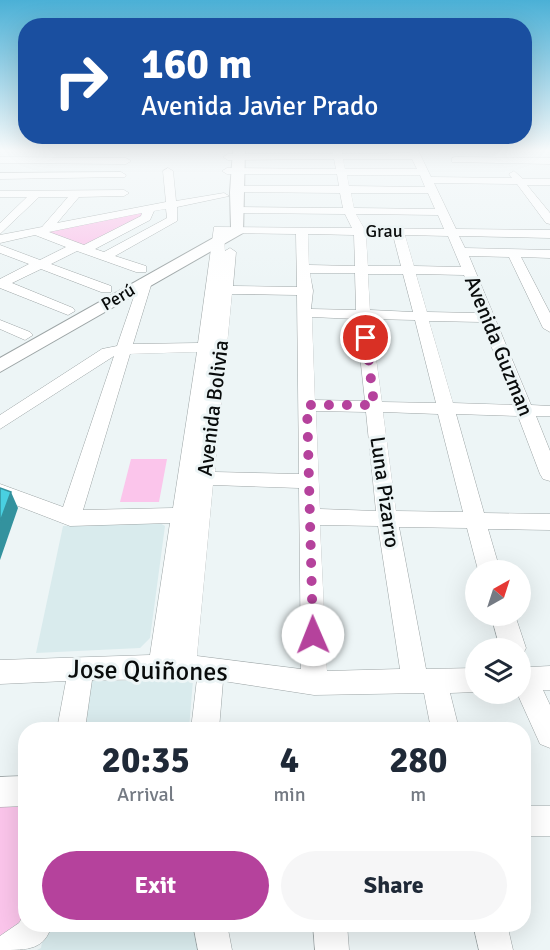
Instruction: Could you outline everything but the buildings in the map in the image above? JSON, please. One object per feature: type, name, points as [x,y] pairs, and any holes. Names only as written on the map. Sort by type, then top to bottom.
[{"type":"main road","name":"Avenida Bolivia","points":[[219,235],[229,194]]},
{"type":"main road","name":"Avenida Bolivia","points":[[231,194],[238,210],[238,230]]},
{"type":"main road","name":"Perú","points":[[0,366],[143,275],[219,235],[238,230]]},
{"type":"main road","name":"Perú","points":[[0,349],[106,289],[143,275]]},
{"type":"street","points":[[0,230],[36,194]]},
{"type":"street","points":[[42,194],[81,205],[127,212],[218,194]]},
{"type":"street","points":[[0,239],[41,231],[81,205],[119,194]]},
{"type":"street","points":[[124,194],[127,212]]},
{"type":"street","points":[[105,256],[173,219],[172,194]]},
{"type":"street","points":[[346,194],[349,212],[360,231]]},
{"type":"street","name":"Avenida Guzman","points":[[434,194],[469,271],[550,474]]},
{"type":"street","points":[[531,196],[550,196]]},
{"type":"street","points":[[531,196],[548,216]]},
{"type":"street","points":[[41,231],[81,205]]},
{"type":"street","points":[[0,284],[131,226],[147,216],[149,208]]},
{"type":"street","points":[[238,210],[442,212]]},
{"type":"street","points":[[131,226],[151,232]]},
{"type":"street","name":"Avenida Bolivia","points":[[172,666],[212,347],[221,290],[230,251],[238,230]]},
{"type":"street","name":"Grau","points":[[238,230],[550,234]]},
{"type":"street","points":[[302,230],[306,291],[314,683]]},
{"type":"street","points":[[41,231],[105,256],[143,275],[124,349],[70,518]]},
{"type":"street","name":"Luna Pizarro","points":[[360,231],[363,315],[387,519],[425,680],[442,722]]},
{"type":"street","points":[[398,231],[486,560]]},
{"type":"street","name":"Avenida Bolivia","points":[[219,235],[221,290]]},
{"type":"street","points":[[0,249],[106,289]]},
{"type":"street","points":[[461,252],[550,254]]},
{"type":"street","points":[[513,253],[550,328]]},
{"type":"street","points":[[304,268],[469,271]]},
{"type":"street","points":[[0,284],[68,311]]},
{"type":"street","points":[[221,290],[306,291]]},
{"type":"street","points":[[305,313],[487,318]]},
{"type":"street","points":[[0,324],[25,335]]},
{"type":"street","points":[[0,423],[108,352],[124,349],[212,347]]},
{"type":"street","points":[[307,405],[550,411]]},
{"type":"street","points":[[196,478],[309,481]]},
{"type":"street","name":"Avenida Bolivia","points":[[172,666],[182,515],[196,478]]},
{"type":"street","points":[[0,491],[70,518],[182,515]]},
{"type":"street","points":[[310,517],[550,522]]},
{"type":"street","name":"Jose Quiñones","points":[[0,672],[172,666],[211,668],[314,683],[465,680]]},
{"type":"street","points":[[72,722],[81,668]]},
{"type":"street","points":[[206,722],[211,668]]},
{"type":"street","points":[[531,677],[550,678]]},
{"type":"street","points":[[531,696],[550,734]]},
{"type":"street","points":[[0,792],[18,791]]},
{"type":"street","points":[[531,821],[550,821]]},
{"type":"street","points":[[212,932],[215,950]]},
{"type":"street","points":[[331,932],[332,950]]},
{"type":"street","points":[[492,932],[496,950]]},
{"type":"shaded area","points":[[144,212],[145,218],[84,247],[44,232]]},
{"type":"shaded area","points":[[131,459],[167,459],[159,502],[120,502]]},
{"type":"shaded area","points":[[160,523],[165,526],[150,638],[140,648],[36,653],[63,526]]},
{"type":"shaded area","points":[[193,680],[190,722],[83,722],[91,681]]},
{"type":"shaded area","points":[[0,799],[18,799],[18,930],[0,945]]},
{"type":"shaded area","points":[[44,932],[198,932],[201,950],[37,950],[41,948]]},
{"type":"route","points":[[313,635],[307,405],[374,405],[366,338]]}]
